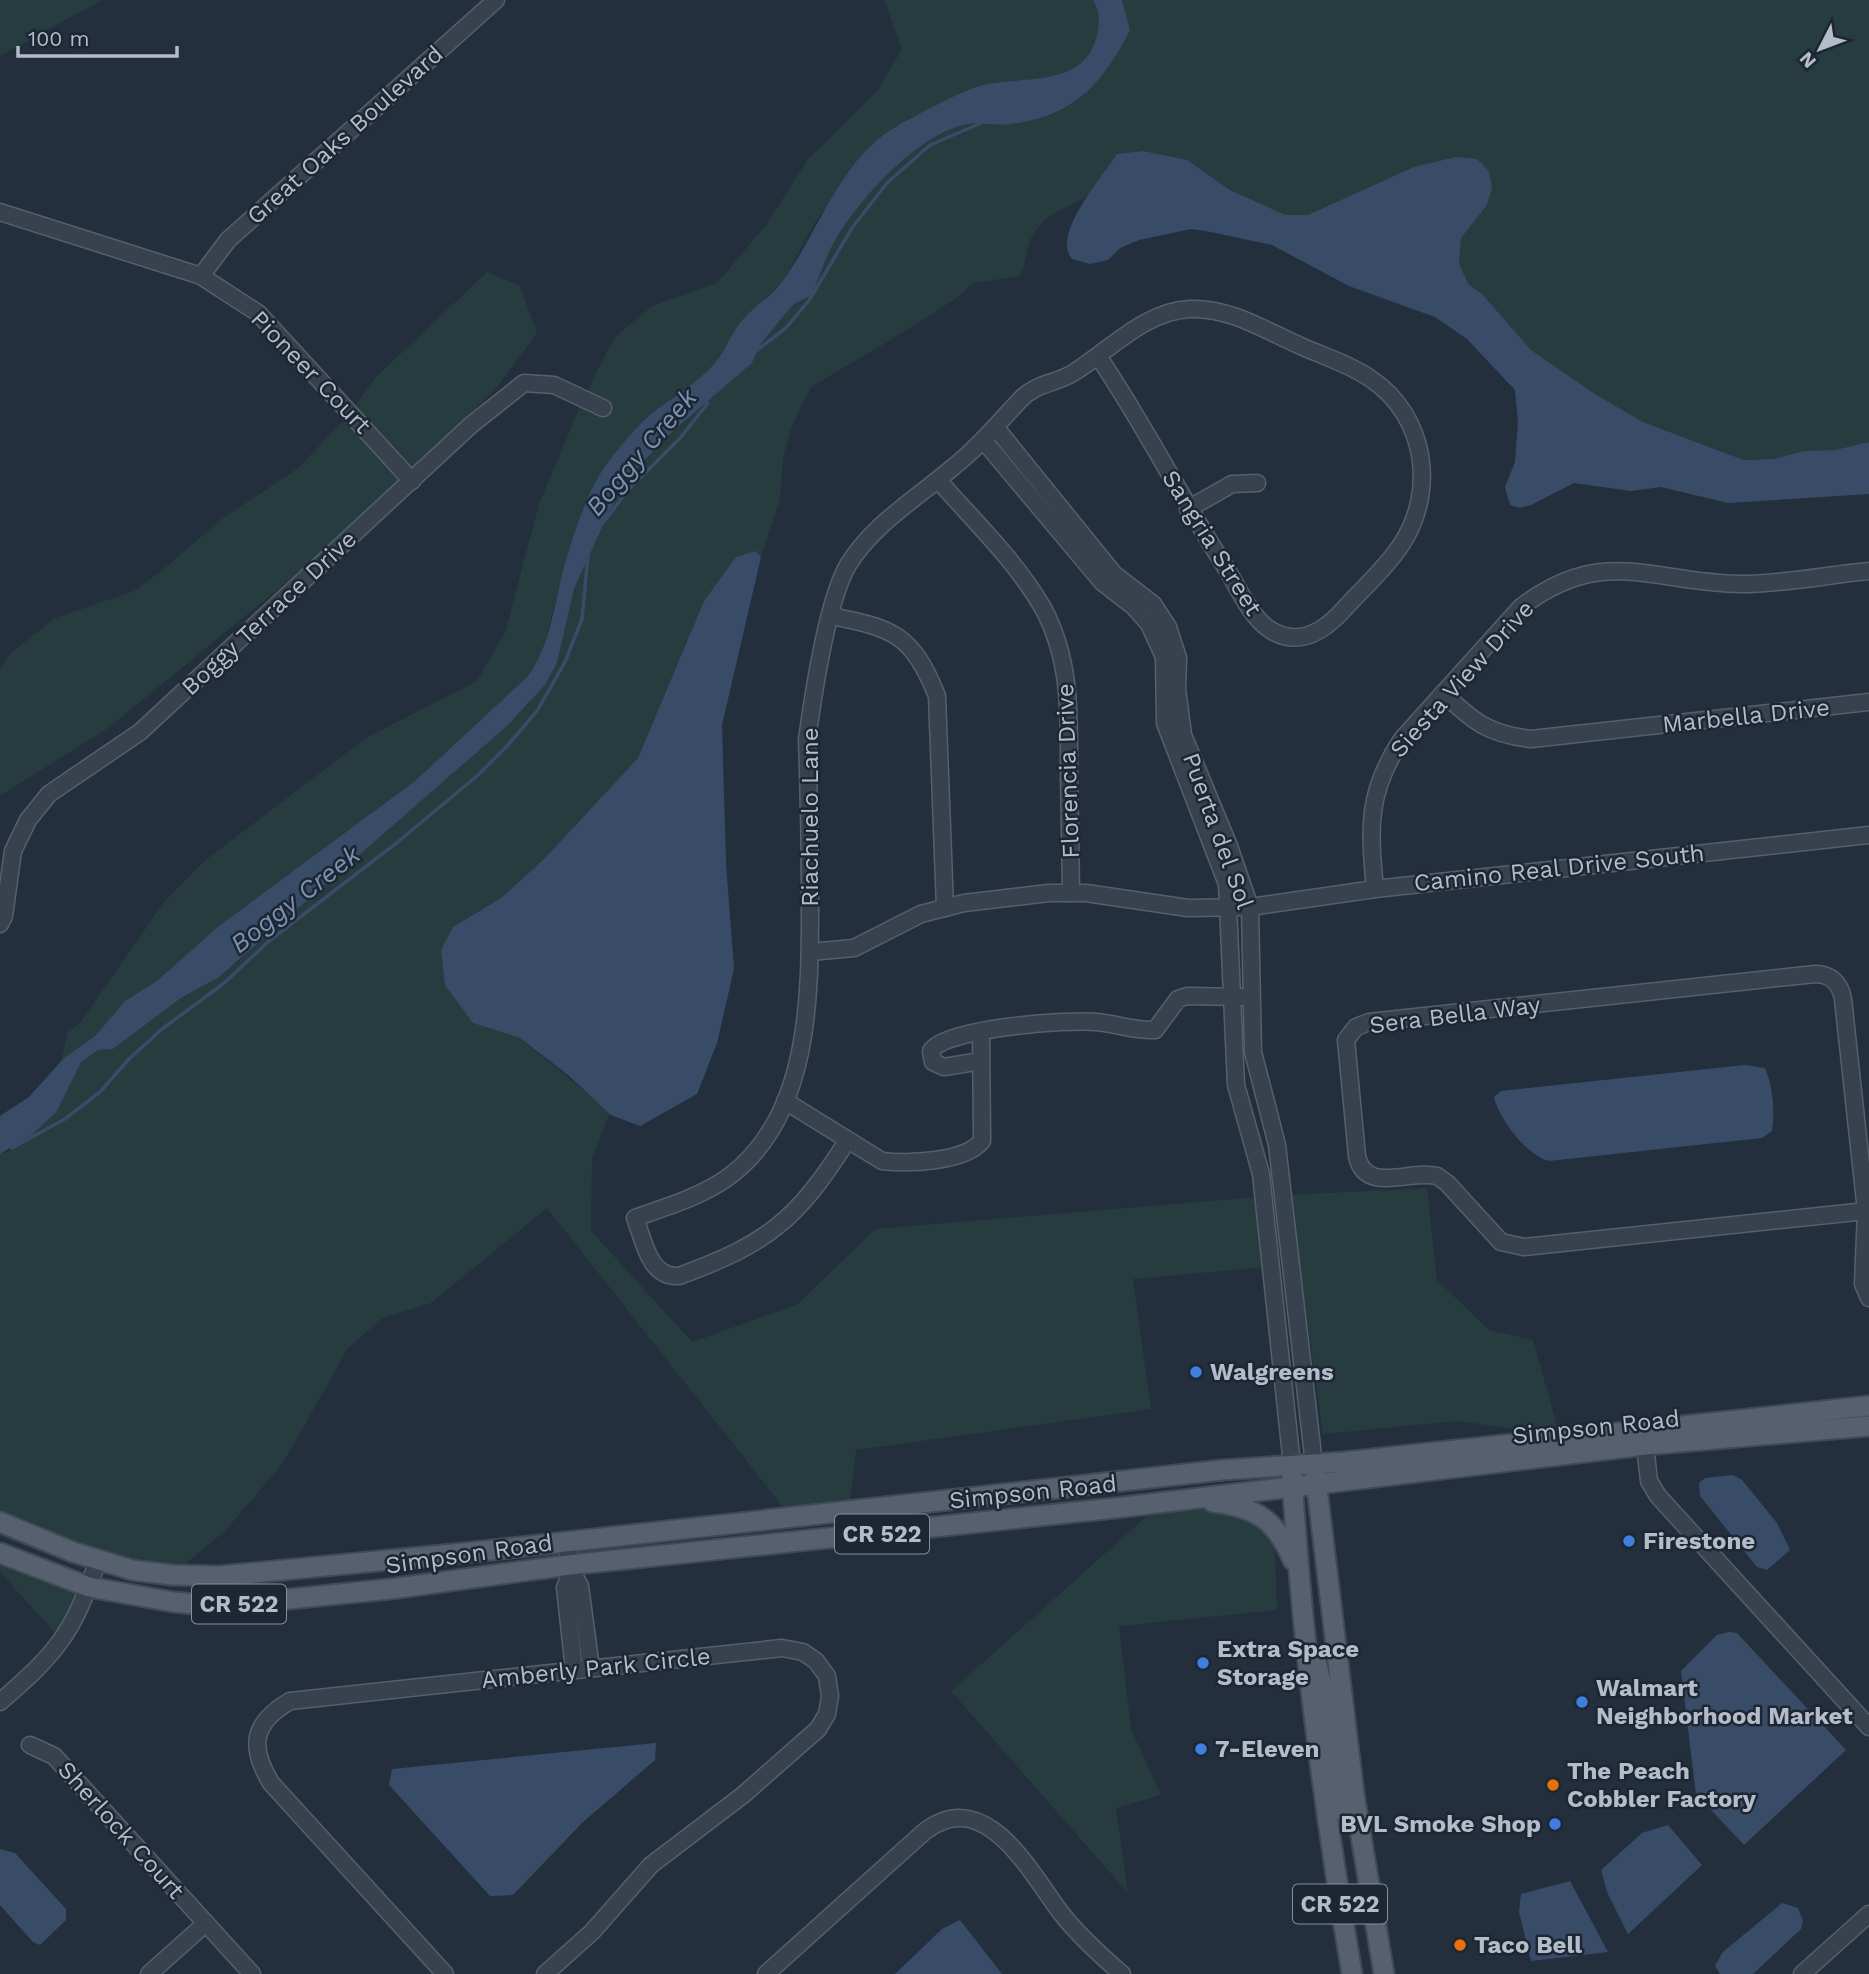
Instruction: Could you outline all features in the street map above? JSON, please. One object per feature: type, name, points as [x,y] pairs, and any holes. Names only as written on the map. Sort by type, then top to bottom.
[{"type":"main road","name":"Simpson Road","points":[[0,1522],[98,1560],[152,1573],[220,1576],[566,1542],[1222,1470],[1314,1464],[1869,1406]]},
{"type":"main road","points":[[1645,1445],[1656,1434],[1671,1426]]},
{"type":"main road","name":"Simpson Road","points":[[0,1553],[89,1587],[173,1602],[218,1606],[390,1589],[1645,1445],[1869,1426]]},
{"type":"main road","points":[[1588,1452],[1603,1442],[1609,1433]]},
{"type":"main road","name":"CR 522","points":[[1314,1464],[1359,1826],[1384,1974]]},
{"type":"main road","points":[[1292,1465],[1299,1581]]},
{"type":"main road","name":"CR 522","points":[[1184,1499],[1233,1505],[1268,1521],[1282,1535],[1299,1581],[1328,1833],[1352,1974]]},
{"type":"main road","points":[[774,1544],[799,1537],[844,1533],[861,1523],[868,1509]]},
{"type":"main road","points":[[1304,1636],[1324,1685],[1340,1807],[1359,1826]]},
{"type":"main road","points":[[1328,1833],[1340,1836],[1365,1869]]},
{"type":"street","name":"Great Oaks Boulevard","points":[[201,276],[228,240],[496,0]]},
{"type":"street","name":"Pioneer Court","points":[[0,212],[201,276],[258,313],[412,481]]},
{"type":"street","name":"Sangria Street","points":[[1012,409],[1032,388],[1066,377],[1098,356],[1163,314],[1189,309],[1216,311],[1369,378],[1396,402],[1417,441],[1422,467],[1422,492],[1414,522],[1404,541],[1332,623],[1308,636],[1286,637],[1261,622],[1188,509],[1098,356]]},
{"type":"street","name":"Boggy Terrace Drive","points":[[0,924],[4,916],[13,851],[28,820],[49,794],[140,732],[471,425],[524,383],[554,385],[603,408]]},
{"type":"street","name":"Riachuelo Lane","points":[[847,1141],[823,1179],[774,1230],[730,1257],[679,1276],[669,1277],[659,1272],[635,1218],[704,1192],[728,1177],[750,1157],[774,1124],[785,1101],[804,1027],[810,952],[807,740],[811,705],[831,616],[846,569],[863,543],[983,440],[1012,409]]},
{"type":"street","name":"Puerta del Sol","points":[[996,428],[1114,574],[1153,604],[1168,627],[1178,658],[1177,689],[1183,735],[1229,846],[1250,907],[1253,1052],[1275,1133],[1314,1464]]},
{"type":"street","name":"Puerta del Sol","points":[[983,440],[1102,582],[1134,607],[1149,624],[1164,657],[1165,723],[1227,884],[1236,1085],[1262,1186],[1292,1465]]},
{"type":"street","name":"Florencia Drive","points":[[938,480],[1025,580],[1044,610],[1057,643],[1066,675],[1071,715],[1071,893]]},
{"type":"street","points":[[1188,509],[1232,484],[1256,483]]},
{"type":"street","name":"Siesta View Drive","points":[[1375,889],[1369,826],[1374,793],[1386,763],[1402,739],[1521,607],[1564,580],[1595,571],[1653,572],[1713,583],[1745,584],[1869,571]]},
{"type":"street","points":[[831,616],[878,625],[898,634],[929,676],[937,696],[945,908]]},
{"type":"street","name":"Marbella Drive","points":[[1443,693],[1471,719],[1504,736],[1531,739],[1869,702]]},
{"type":"street","points":[[1620,712],[1622,729]]},
{"type":"street","name":"Camino Real Drive South","points":[[810,952],[854,948],[921,914],[964,903],[1071,893],[1161,905],[1250,907],[1375,889],[1869,835]]},
{"type":"street","name":"Sera Bella Way","points":[[1866,1211],[1530,1247],[1506,1245],[1437,1176],[1427,1174],[1379,1179],[1363,1170],[1357,1156],[1346,1040],[1356,1027],[1369,1022],[1815,974],[1829,976],[1839,987],[1843,999],[1866,1211],[1867,1268],[1863,1284],[1869,1298]]},
{"type":"street","points":[[981,1061],[944,1067],[933,1062],[931,1051],[941,1042],[981,1032],[1063,1021],[1156,1030],[1178,999],[1206,994],[1251,998]]},
{"type":"street","points":[[785,1101],[882,1161],[897,1163],[966,1155],[975,1150],[982,1141],[981,1032]]},
{"type":"street","points":[[1252,1139],[1275,1133]]},
{"type":"street","points":[[1645,1445],[1649,1480],[1658,1496],[1869,1727]]},
{"type":"street","points":[[566,1542],[570,1568],[580,1586],[582,1669]]},
{"type":"street","points":[[0,1702],[32,1675],[65,1639],[89,1587],[98,1560]]},
{"type":"street","name":"Amberly Park Circle","points":[[445,1974],[271,1783],[257,1761],[257,1739],[262,1723],[273,1711],[290,1701],[782,1648],[803,1652],[816,1661],[827,1676],[830,1696],[827,1714],[818,1729],[743,1795],[651,1865],[592,1932],[545,1974]]},
{"type":"street","name":"Sherlock Court","points":[[30,1745],[54,1756],[252,1974]]},
{"type":"street","points":[[766,1974],[924,1832],[949,1818],[963,1817],[977,1819],[995,1832],[1037,1875],[1060,1912],[1090,1947],[1122,1974]]},
{"type":"street","points":[[1802,1974],[1869,1914]]},
{"type":"street","points":[[149,1974],[206,1923]]},
{"type":"green space","points":[[0,0],[102,0],[0,56]]},
{"type":"green space","points":[[884,0],[1093,0],[1099,13],[1099,27],[1090,54],[1078,66],[1063,74],[974,88],[884,135],[872,145],[814,224],[784,280],[737,325],[732,341],[715,363],[689,389],[654,411],[597,478],[565,565],[541,658],[528,676],[415,781],[243,908],[157,981],[125,1001],[95,1036],[61,1061],[68,1032],[80,1023],[164,902],[203,862],[366,738],[477,681],[505,633],[539,504],[581,404],[605,415],[611,405],[586,393],[614,338],[652,306],[717,283],[766,225],[808,159],[878,90],[902,49]]},
{"type":"green space","points":[[1122,0],[1869,0],[1869,442],[1835,450],[1803,451],[1774,459],[1745,460],[1643,422],[1595,394],[1531,350],[1482,294],[1468,284],[1459,263],[1461,238],[1308,215],[1285,215],[1230,191],[1187,160],[1117,154],[1087,196],[1044,220],[1034,232],[1020,276],[973,283],[957,298],[811,387],[791,428],[783,458],[780,499],[761,557],[755,551],[704,601],[638,758],[544,859],[501,898],[453,927],[473,1023],[520,1038],[610,1112],[592,1159],[591,1231],[692,1342],[798,1304],[875,1229],[1258,1197],[1266,1267],[1133,1279],[1151,1409],[856,1450],[850,1502],[783,1507],[547,1208],[431,1303],[383,1318],[348,1348],[283,1463],[226,1530],[172,1575],[91,1571],[0,1536],[0,1154],[11,1150],[81,1062],[98,1050],[113,1049],[181,998],[238,962],[271,929],[507,726],[545,685],[557,663],[574,589],[610,510],[640,465],[673,431],[752,363],[760,345],[794,304],[812,295],[840,232],[869,194],[905,158],[944,132],[969,124],[1005,124],[1034,120],[1070,105],[1097,81],[1130,30]]},
{"type":"green space","points":[[487,272],[520,286],[537,333],[496,388],[413,471],[354,407],[375,378]]},
{"type":"green space","points":[[347,417],[404,480],[346,534],[108,728],[0,796],[0,669],[11,653],[55,618],[134,591],[223,518],[297,469]]},
{"type":"green space","points":[[1427,1188],[1437,1280],[1489,1330],[1533,1340],[1559,1432],[1546,1433],[1457,1421],[1323,1434],[1290,1195]]},
{"type":"green space","points":[[1199,1503],[1230,1510],[1274,1535],[1277,1610],[1119,1626],[1131,1729],[1161,1795],[1116,1808],[1128,1893],[951,1691],[1157,1507]]},
{"type":"green space","points":[[0,1550],[85,1581],[57,1635],[0,1572]]},
{"type":"water","points":[[1093,0],[1122,0],[1130,30],[1097,81],[1069,105],[1052,114],[1011,124],[963,125],[944,132],[905,158],[869,194],[840,232],[827,255],[812,295],[794,304],[760,345],[752,363],[673,431],[640,465],[610,510],[574,589],[557,663],[545,685],[507,726],[219,977],[181,998],[113,1049],[98,1050],[81,1062],[57,1111],[33,1134],[0,1154],[0,1116],[29,1097],[64,1058],[95,1036],[125,1001],[157,981],[219,926],[415,781],[528,676],[547,637],[574,535],[600,474],[640,424],[694,383],[714,364],[739,324],[779,285],[796,262],[840,185],[866,150],[901,124],[976,87],[1047,77],[1064,73],[1079,65],[1090,53],[1099,26]]},
{"type":"water","points":[[1143,151],[1187,160],[1230,190],[1285,215],[1308,215],[1414,167],[1456,157],[1477,159],[1489,171],[1492,189],[1486,206],[1461,238],[1459,263],[1468,284],[1482,294],[1531,350],[1595,394],[1643,422],[1744,460],[1774,459],[1803,451],[1835,450],[1869,442],[1869,494],[1728,503],[1661,487],[1631,491],[1574,483],[1531,505],[1520,508],[1510,505],[1505,487],[1515,462],[1518,422],[1515,390],[1467,339],[1435,317],[1349,286],[1272,245],[1206,231],[1191,229],[1139,240],[1120,248],[1108,260],[1090,264],[1072,259],[1067,249],[1068,236],[1081,206],[1117,154]]},
{"type":"water","points":[[756,551],[761,557],[722,725],[726,863],[734,969],[717,1043],[697,1094],[640,1126],[611,1115],[568,1075],[520,1038],[473,1023],[445,985],[441,950],[453,927],[501,898],[544,859],[638,758],[704,601],[736,557]]},
{"type":"water","points":[[1745,1065],[1765,1068],[1772,1091],[1772,1131],[1762,1138],[1549,1161],[1532,1152],[1515,1135],[1502,1116],[1494,1097],[1501,1091]]},
{"type":"water","points":[[1733,1475],[1742,1480],[1777,1523],[1790,1550],[1767,1570],[1757,1567],[1700,1496],[1699,1483],[1705,1478]]},
{"type":"water","points":[[1737,1633],[1846,1750],[1744,1845],[1696,1794],[1681,1671],[1717,1635]]},
{"type":"water","points":[[656,1743],[655,1760],[582,1823],[513,1895],[490,1896],[389,1785],[392,1769]]},
{"type":"water","points":[[1668,1825],[1702,1865],[1628,1934],[1607,1892],[1601,1870],[1642,1833]]},
{"type":"water","points":[[0,1849],[15,1853],[66,1909],[66,1920],[40,1945],[33,1942],[0,1905]]},
{"type":"water","points":[[1570,1881],[1608,1952],[1531,1961],[1519,1912],[1521,1894]]},
{"type":"water","points":[[1782,1903],[1798,1908],[1803,1921],[1801,1929],[1753,1974],[1720,1974],[1715,1966],[1723,1952]]},
{"type":"water","points":[[960,1920],[1002,1974],[895,1974],[942,1929]]},
{"type":"waterway","name":"Boggy Creek","points":[[756,351],[786,328],[810,299],[852,228],[887,183],[930,145],[981,123]]},
{"type":"waterway","name":"Boggy Creek","points":[[603,523],[627,491],[681,437],[708,403]]},
{"type":"waterway","name":"Boggy Creek","points":[[12,1148],[65,1119],[100,1092],[129,1059],[162,1029],[223,984],[269,941],[399,841],[477,776],[508,745],[537,711],[565,662],[582,619],[588,555]]},
{"type":"place","name":"Walgreens","points":[[1196,1372]]},
{"type":"place","name":"Firestone","points":[[1629,1541]]},
{"type":"place","name":"Extra Space Storage","points":[[1203,1663]]},
{"type":"place","name":"Walmart Neighborhood Market","points":[[1582,1702]]},
{"type":"place","name":"7-Eleven","points":[[1201,1749]]},
{"type":"place","name":"The Peach Cobbler Factory","points":[[1553,1785]]},
{"type":"place","name":"BVL Smoke Shop","points":[[1555,1824]]},
{"type":"place","name":"Taco Bell","points":[[1460,1945]]}]
